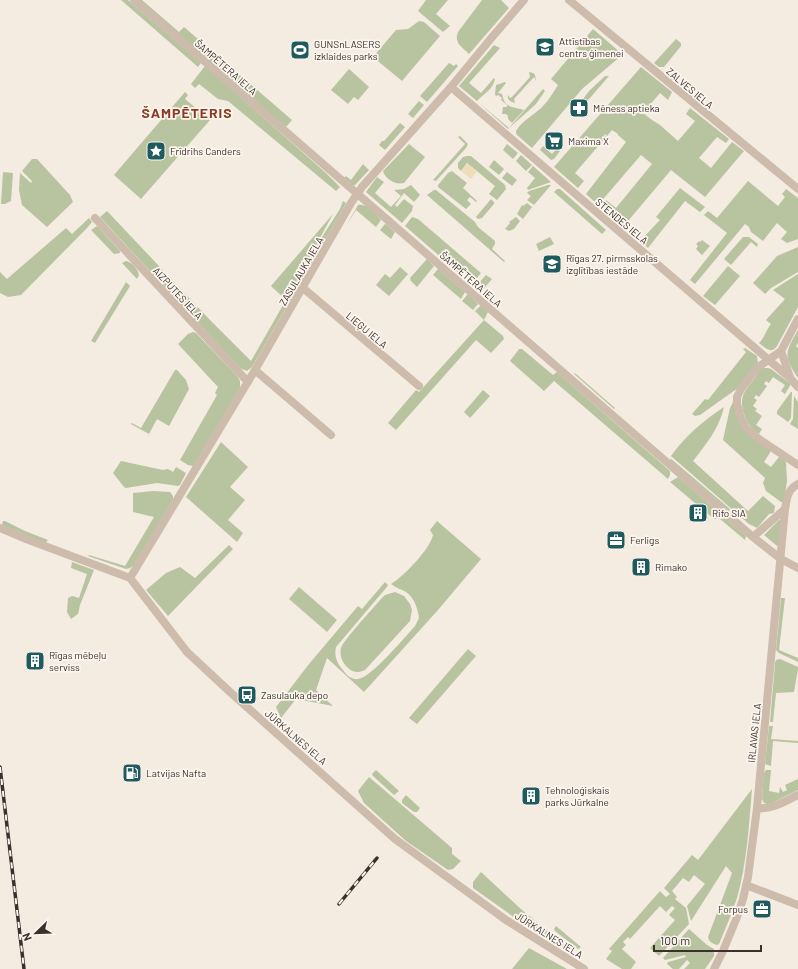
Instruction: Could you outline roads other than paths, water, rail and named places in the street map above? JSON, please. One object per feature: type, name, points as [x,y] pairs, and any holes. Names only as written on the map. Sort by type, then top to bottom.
[{"type":"street","name":"ŠAMPĒTERA IELA","points":[[134,0],[753,537],[781,559],[798,568]]},
{"type":"street","name":"ZASULAUKA IELA","points":[[130,578],[248,382],[357,194],[451,88],[524,0]]},
{"type":"street","name":"ZALVES IELA","points":[[569,0],[798,189]]},
{"type":"street","name":"STENDES IELA","points":[[451,88],[768,359],[798,387]]},
{"type":"street","name":"AIZPUTES IELA","points":[[95,218],[248,382]]},
{"type":"street","name":"LIEĢU IELA","points":[[303,288],[419,386]]},
{"type":"street","points":[[798,319],[781,351],[768,359],[758,368],[741,389],[737,397],[737,409],[743,424],[751,433],[798,465]]},
{"type":"street","points":[[781,351],[790,378]]},
{"type":"street","points":[[255,370],[331,435]]},
{"type":"street","name":"IRLAVAS IELA","points":[[714,969],[737,917],[746,884],[757,808],[786,509],[788,494],[792,487],[798,484]]},
{"type":"street","points":[[753,537],[786,509]]},
{"type":"street","points":[[0,528],[130,578]]},
{"type":"street","name":"JŪRKALNES IELA","points":[[130,578],[187,652],[396,839],[506,920],[584,969]]},
{"type":"street","points":[[757,808],[763,809],[771,807],[798,794]]},
{"type":"street","points":[[746,884],[798,905]]},
{"type":"railway","points":[[0,767],[24,969]]},
{"type":"railway","points":[[339,904],[377,858]]},
{"type":"place","name":"Attīstības centrs ģimenei","points":[[545,47]]},
{"type":"place","name":"GUNSnLASERS izklaides parks","points":[[300,50]]},
{"type":"place","name":"Mēness aptieka","points":[[579,108]]},
{"type":"place","name":"Maxima X","points":[[554,141]]},
{"type":"place","name":"Frīdrihs Canders","points":[[156,151]]},
{"type":"place","name":"Rīgas 27. pirmsskolas izglītības iestāde","points":[[552,264]]},
{"type":"place","name":"Rifo SIA","points":[[698,513]]},
{"type":"place","name":"Ferligs","points":[[616,540]]},
{"type":"place","name":"Rimako","points":[[641,567]]},
{"type":"place","name":"Rīgas mēbeļu serviss","points":[[35,661]]},
{"type":"place","name":"Zasulauka depo","points":[[247,695]]},
{"type":"place","name":"Latvijas Nafta","points":[[132,773]]},
{"type":"place","name":"Tehnoloģiskais parks Jūrkalne","points":[[531,796]]},
{"type":"place","name":"Forpus","points":[[762,909]]},
{"type":"district","name":"ŠAMPĒTERIS","points":[[187,113]]}]
